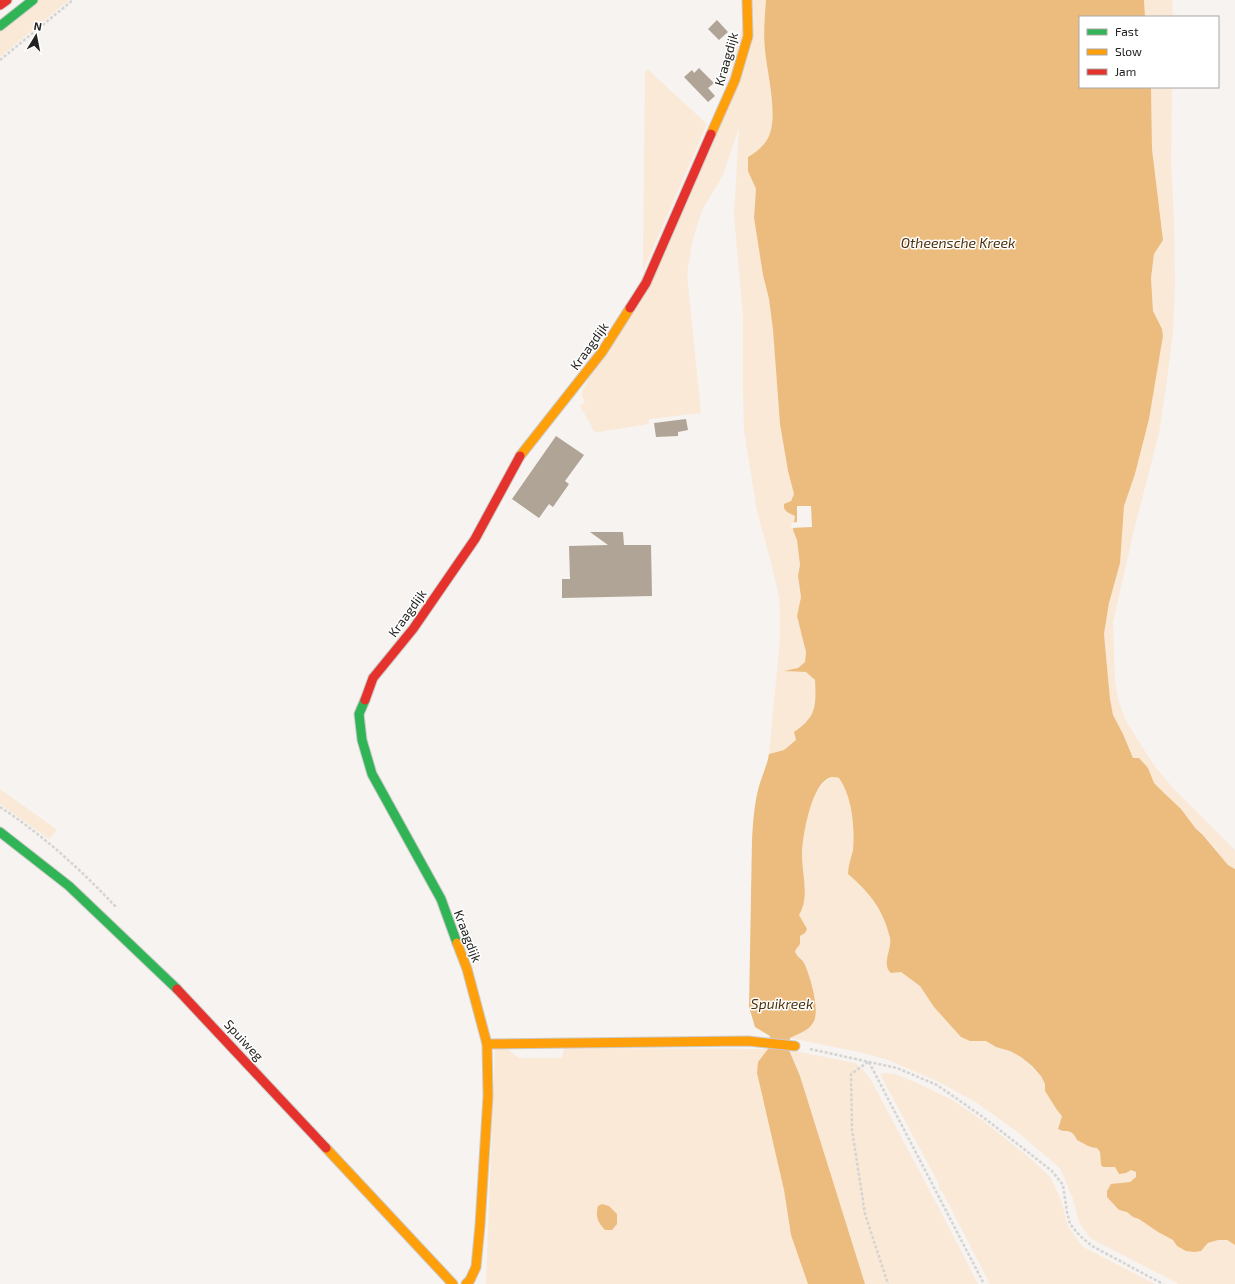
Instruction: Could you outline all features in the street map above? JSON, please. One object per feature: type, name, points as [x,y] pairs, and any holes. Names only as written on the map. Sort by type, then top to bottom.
[{"type":"street","points":[[0,5],[7,0]]},
{"type":"street","points":[[0,26],[33,0]]},
{"type":"street","name":"Kraagdijk","points":[[466,1284],[470,1280],[476,1267],[480,1225],[488,1096],[487,1044],[468,969],[441,900],[372,774],[362,740],[359,714],[373,678],[413,630],[475,539],[518,459],[602,352],[646,283],[736,80],[748,36],[747,0]]},
{"type":"street","name":"Spuiweg","points":[[0,832],[69,886],[179,990],[453,1284]]},
{"type":"street","points":[[487,1044],[748,1041],[795,1046]]},
{"type":"path","points":[[0,60],[73,0]]},
{"type":"path","points":[[795,1046],[897,1068],[938,1086],[983,1117],[1052,1171],[1063,1185],[1070,1224],[1080,1236],[1092,1246],[1163,1284]]},
{"type":"path","points":[[869,1062],[851,1074],[852,1130],[865,1214],[888,1284]]},
{"type":"path","points":[[869,1062],[984,1284]]},
{"type":"shaded area","points":[[38,0],[69,0],[0,57],[0,32]]},
{"type":"shaded area","points":[[749,0],[766,0],[764,44],[772,107],[771,129],[766,141],[759,149],[748,157],[748,170],[756,189],[754,218],[763,275],[769,299],[773,330],[780,424],[788,471],[794,494],[785,511],[795,516],[793,530],[797,540],[800,565],[798,576],[801,597],[797,616],[806,652],[805,662],[798,668],[786,671],[806,672],[815,680],[815,703],[811,716],[794,732],[796,740],[784,750],[769,754],[780,639],[780,610],[779,597],[772,566],[757,511],[744,430],[743,316],[734,216],[739,128],[722,177],[702,210],[692,242],[687,275],[701,413],[649,419],[649,424],[598,432],[594,431],[580,406],[585,402],[582,396],[582,391],[712,145]]},
{"type":"shaded area","points":[[1144,0],[1172,0],[1173,16],[1145,16]]},
{"type":"shaded area","points":[[647,69],[707,124],[643,271],[645,73]]},
{"type":"shaded area","points":[[1151,88],[1172,88],[1171,162],[1175,283],[1173,331],[1159,433],[1133,534],[1113,622],[1115,683],[1119,703],[1127,723],[1155,767],[1173,788],[1235,850],[1235,869],[1228,865],[1203,834],[1196,829],[1181,809],[1154,783],[1148,768],[1133,758],[1113,715],[1110,699],[1104,634],[1120,545],[1124,506],[1135,474],[1149,419],[1163,336],[1162,329],[1153,311],[1151,278],[1154,254],[1163,240],[1152,149]]},
{"type":"shaded area","points":[[833,777],[839,778],[843,785],[852,812],[853,850],[848,874],[870,895],[883,916],[889,932],[890,941],[886,966],[891,973],[901,972],[920,986],[927,997],[970,1041],[986,1041],[996,1047],[1010,1051],[1021,1057],[1041,1076],[1057,1110],[1063,1116],[1059,1123],[1061,1131],[1072,1133],[1080,1141],[1093,1148],[1097,1147],[1100,1151],[1101,1165],[1103,1167],[1115,1167],[1126,1173],[1131,1170],[1136,1172],[1136,1177],[1130,1182],[1118,1183],[1119,1210],[1127,1212],[1173,1240],[1177,1246],[1201,1251],[1213,1241],[1217,1240],[1225,1240],[1235,1245],[1235,1284],[1179,1284],[1090,1238],[1079,1222],[1073,1199],[1060,1168],[1015,1130],[977,1103],[939,1082],[888,1060],[859,1052],[790,1038],[814,1023],[816,1012],[800,957],[795,951],[798,948],[800,936],[806,929],[799,915],[805,893],[802,854],[806,822],[813,799],[825,781]]},
{"type":"shaded area","points":[[0,789],[57,830],[49,839],[0,804]]},
{"type":"shaded area","points":[[564,1048],[768,1049],[757,1073],[784,1190],[791,1235],[808,1284],[486,1284],[495,1049],[507,1049],[519,1058],[562,1058]],"holes":[[[602,1204],[609,1206],[617,1214],[605,1230],[599,1223]]]},
{"type":"shaded area","points":[[789,1050],[855,1063],[863,1070],[871,1080],[978,1284],[865,1284],[800,1076]]},
{"type":"shaded area","points":[[880,1074],[895,1074],[915,1082],[952,1100],[982,1120],[1031,1159],[1051,1178],[1062,1203],[1068,1227],[1083,1247],[1155,1284],[990,1284],[942,1191],[939,1189],[939,1184]]},
{"type":"water","name":"Otheensche Kreek","points":[[766,0],[1144,0],[1145,16],[1079,16],[1079,88],[1151,88],[1152,149],[1163,240],[1154,254],[1151,278],[1153,311],[1162,329],[1163,336],[1149,419],[1135,474],[1124,506],[1120,563],[1109,603],[1104,634],[1110,699],[1113,715],[1133,758],[1139,758],[1148,768],[1154,783],[1181,809],[1196,829],[1228,865],[1235,869],[1235,1245],[1227,1240],[1218,1240],[1208,1243],[1201,1251],[1186,1251],[1177,1246],[1173,1240],[1139,1219],[1133,1217],[1127,1212],[1119,1210],[1107,1197],[1107,1191],[1111,1184],[1130,1182],[1136,1177],[1136,1172],[1131,1170],[1126,1173],[1119,1174],[1115,1167],[1103,1167],[1101,1165],[1100,1152],[1097,1148],[1077,1140],[1071,1132],[1058,1129],[1062,1116],[1045,1091],[1045,1084],[1041,1076],[1032,1066],[1021,1057],[1010,1051],[996,1047],[986,1041],[970,1041],[961,1037],[934,1007],[920,986],[901,972],[891,973],[888,970],[887,961],[890,938],[884,918],[875,902],[848,874],[853,850],[852,812],[847,794],[839,778],[832,777],[821,784],[816,792],[808,814],[802,847],[805,893],[799,915],[807,929],[805,933],[800,936],[800,944],[795,951],[804,963],[809,976],[814,993],[816,1011],[815,1018],[813,1023],[803,1032],[790,1038],[789,1050],[800,1076],[865,1284],[808,1284],[791,1235],[784,1190],[757,1073],[758,1062],[768,1049],[770,1036],[755,1027],[749,1007],[752,840],[759,785],[769,754],[784,750],[796,740],[794,732],[811,716],[815,703],[815,680],[806,672],[784,671],[798,668],[805,662],[806,652],[797,616],[801,597],[798,576],[800,565],[797,540],[793,530],[795,516],[784,509],[784,504],[791,501],[794,494],[788,471],[780,424],[773,330],[769,299],[763,275],[754,218],[756,189],[748,171],[748,157],[759,149],[766,141],[771,129],[772,107],[764,44]]},
{"type":"water","points":[[602,1204],[609,1206],[617,1214],[617,1224],[612,1230],[605,1230],[598,1219],[598,1206]]},
{"type":"pier","points":[[797,506],[811,506],[812,527],[791,528],[792,523],[797,522]]},
{"type":"building","points":[[717,20],[728,32],[719,40],[708,29]]},
{"type":"building","points":[[699,68],[714,83],[708,88],[715,96],[708,102],[684,77],[692,70],[694,73]]},
{"type":"building","points":[[686,419],[688,430],[678,432],[678,436],[656,437],[654,423]]},
{"type":"building","points":[[556,436],[584,455],[565,481],[569,484],[553,507],[549,504],[539,518],[512,499]]},
{"type":"building","points":[[590,532],[623,532],[624,545],[651,545],[652,596],[562,598],[562,579],[570,579],[569,546],[608,545]]},
{"type":"traffic: fast","points":[[0,26],[33,0]]},
{"type":"traffic: fast","points":[[365,700],[359,714],[362,740],[372,774],[441,899],[457,943]]},
{"type":"traffic: fast","points":[[0,832],[69,886],[177,989]]},
{"type":"traffic: slow","points":[[711,134],[735,80],[748,36],[747,0]]},
{"type":"traffic: slow","points":[[520,456],[602,352],[630,308]]},
{"type":"traffic: slow","points":[[457,943],[467,969],[487,1044],[488,1096],[480,1225],[476,1267],[470,1280],[466,1284]]},
{"type":"traffic: slow","points":[[487,1044],[748,1041],[795,1046]]},
{"type":"traffic: slow","points":[[326,1148],[453,1284]]},
{"type":"traffic: jam","points":[[0,5],[7,0]]},
{"type":"traffic: jam","points":[[630,308],[646,283],[711,134]]},
{"type":"traffic: jam","points":[[365,700],[373,678],[413,629],[475,539],[520,456]]},
{"type":"traffic: jam","points":[[177,989],[326,1148]]},
{"type":"water label","name":"Spuikreek","points":[[782,1003]]}]
